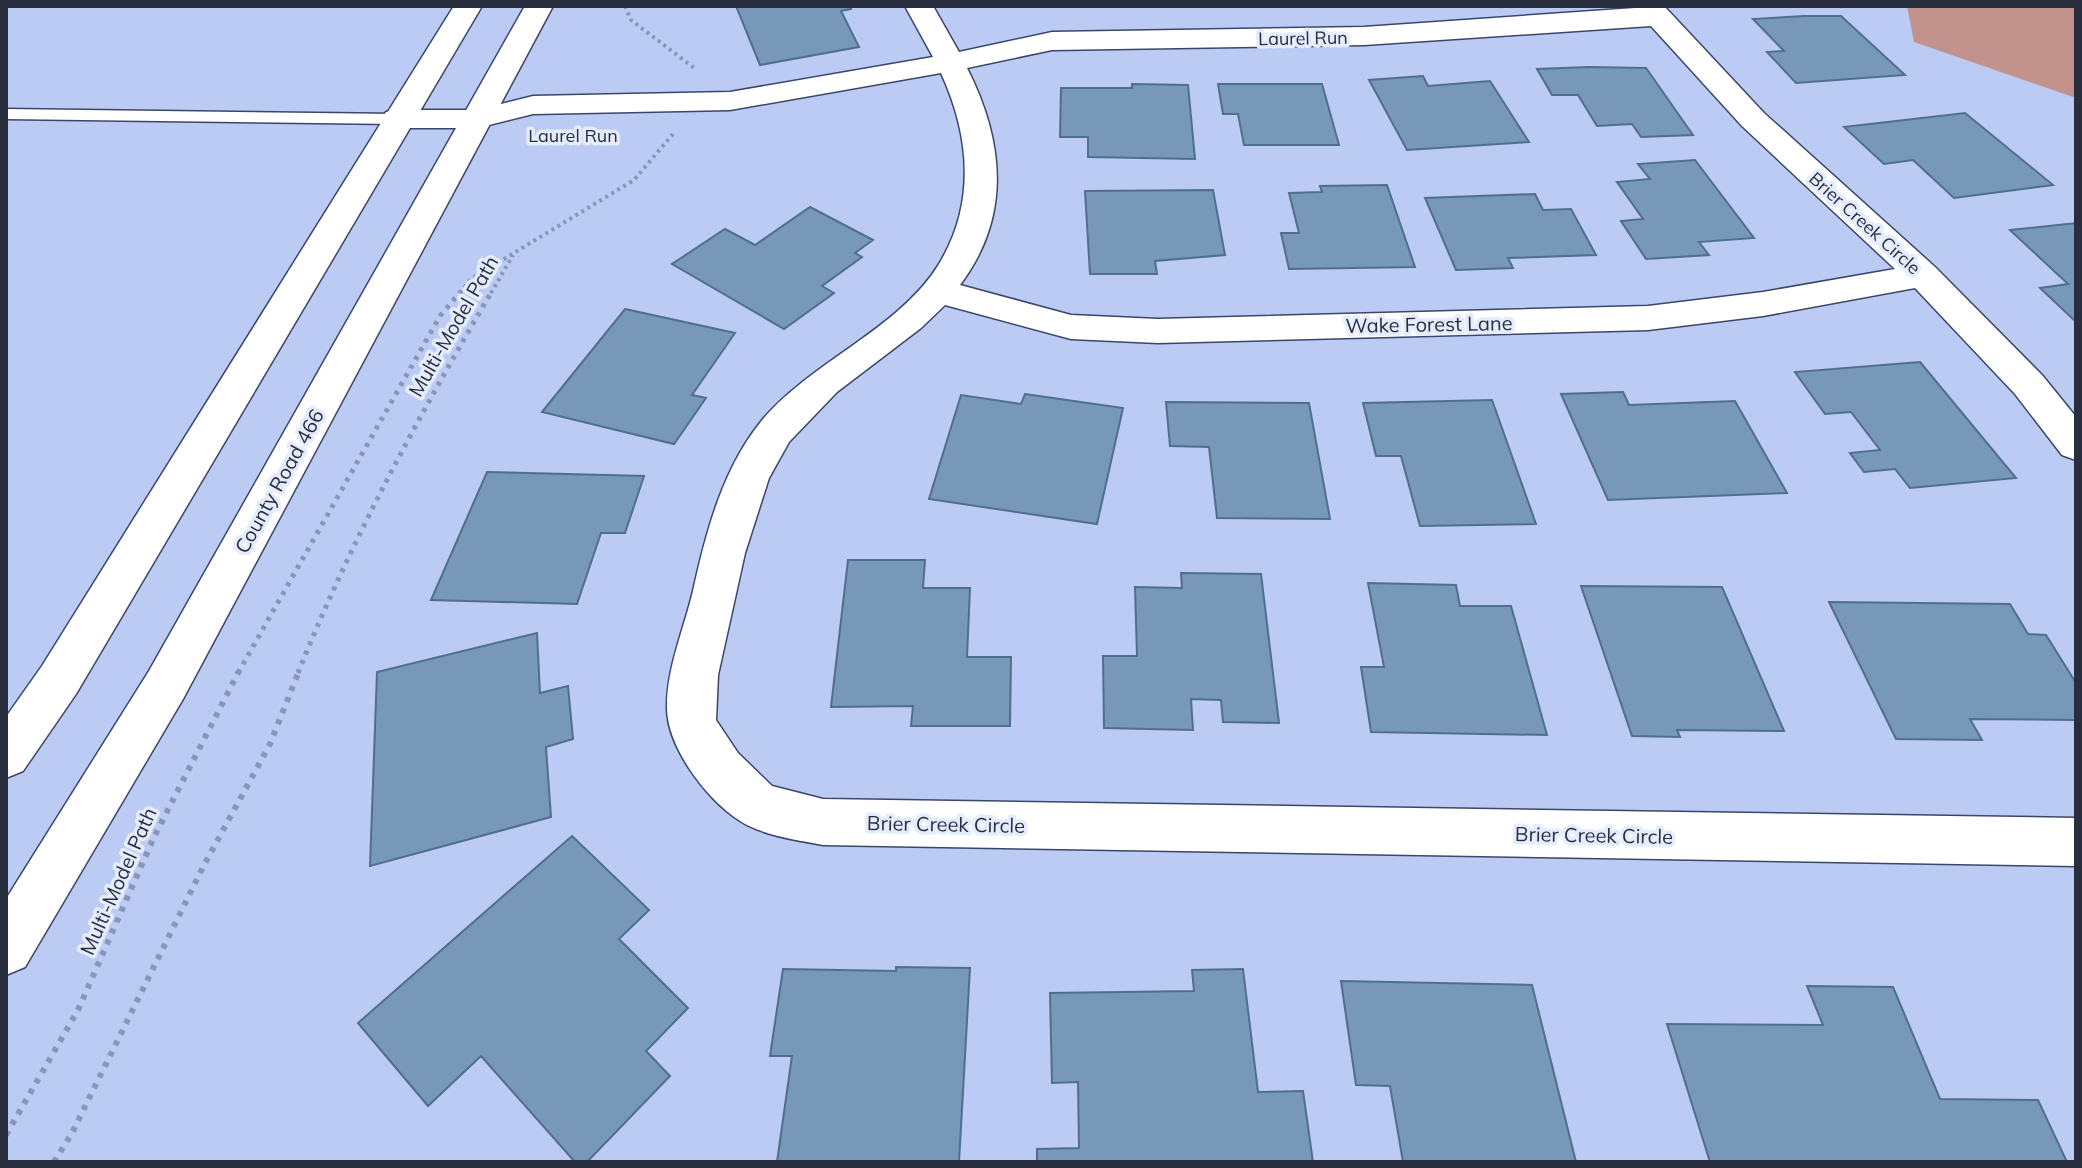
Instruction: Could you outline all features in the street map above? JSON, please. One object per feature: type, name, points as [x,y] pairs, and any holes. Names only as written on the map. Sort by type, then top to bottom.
[{"type":"street","points":[[6,756],[59,680],[468,6]]},
{"type":"street","name":"County Road 466","points":[[6,948],[166,685],[539,6]]},
{"type":"street","name":"Brier Creek Circle","points":[[919,6],[977,117],[985,174],[970,237],[954,272],[916,314],[807,393],[774,433],[748,475],[731,525],[693,686],[692,722],[731,781],[764,808],[823,822],[2076,842]]},
{"type":"street","name":"Laurel Run","points":[[477,119],[533,105],[730,101],[950,63],[1052,41],[1364,36],[1654,12]]},
{"type":"street","name":"Brier Creek Circle","points":[[1654,12],[1759,127],[2004,352],[2076,445]]},
{"type":"street","name":"Laurel Run","points":[[705,130],[826,104],[950,63]]},
{"type":"street","points":[[397,119],[477,119]]},
{"type":"street","name":"Laurel Run","points":[[477,119],[518,135],[532,135]]},
{"type":"street","name":"Wake Forest Lane","points":[[937,291],[1049,323],[1111,331],[1143,331],[1648,318],[1763,304],[1923,275]]},
{"type":"lane","points":[[6,114],[397,119]]},
{"type":"path","name":"Multi-Model Path","points":[[6,1135],[78,1010],[154,837],[245,659],[440,316],[471,279],[514,254],[430,396],[326,604],[270,744],[203,867],[72,1133],[54,1162]]},
{"type":"shaded area","points":[[1907,6],[2076,6],[2076,98],[1914,42]]},
{"type":"building","points":[[736,6],[850,6],[851,9],[841,11],[859,47],[760,65]]},
{"type":"building","points":[[1841,16],[1905,75],[1796,83],[1767,52],[1784,51],[1753,19]]},
{"type":"building","points":[[1646,68],[1693,135],[1641,137],[1632,124],[1597,126],[1578,95],[1552,95],[1537,69]]},
{"type":"building","points":[[1423,76],[1428,86],[1490,81],[1529,142],[1407,150],[1369,80]]},
{"type":"building","points":[[1132,84],[1188,85],[1195,159],[1088,157],[1088,137],[1060,137],[1061,88],[1132,88]]},
{"type":"building","points":[[1218,84],[1322,84],[1339,145],[1244,145],[1238,114],[1223,114]]},
{"type":"building","points":[[1965,113],[2053,185],[1954,198],[1913,160],[1884,164],[1844,127]]},
{"type":"building","points":[[1695,160],[1754,238],[1699,242],[1709,255],[1646,259],[1621,221],[1643,219],[1617,182],[1650,179],[1638,164]]},
{"type":"building","points":[[1387,185],[1415,267],[1289,269],[1281,233],[1299,233],[1289,193],[1322,192],[1320,186]]},
{"type":"building","points":[[1213,190],[1225,255],[1155,261],[1157,274],[1090,274],[1085,191]]},
{"type":"building","points":[[1535,194],[1543,210],[1571,209],[1596,255],[1508,258],[1513,268],[1456,270],[1425,198]]},
{"type":"building","points":[[810,207],[873,240],[855,253],[862,257],[822,286],[834,293],[784,329],[672,264],[725,229],[755,245]]},
{"type":"building","points":[[2076,223],[2076,322],[2040,288],[2068,284],[2010,230]]},
{"type":"building","points":[[625,309],[735,333],[692,395],[706,398],[674,444],[542,412]]},
{"type":"building","points":[[1920,362],[2016,478],[1910,488],[1895,469],[1864,472],[1850,453],[1880,450],[1851,412],[1825,414],[1795,372]]},
{"type":"building","points":[[1623,392],[1629,405],[1735,401],[1787,493],[1608,500],[1561,394]]},
{"type":"building","points":[[1025,394],[1123,408],[1097,524],[929,499],[961,395],[1021,404]]},
{"type":"building","points":[[1492,400],[1536,524],[1420,526],[1401,456],[1376,456],[1363,403]]},
{"type":"building","points":[[1166,402],[1309,403],[1330,519],[1217,518],[1209,447],[1170,446]]},
{"type":"building","points":[[487,472],[644,476],[625,533],[601,533],[577,604],[431,600]]},
{"type":"building","points":[[848,560],[925,560],[923,588],[970,588],[967,657],[1011,657],[1010,726],[911,726],[913,706],[831,707]]},
{"type":"building","points":[[1181,573],[1261,574],[1279,723],[1223,722],[1221,700],[1191,699],[1193,730],[1104,728],[1103,656],[1137,656],[1135,587],[1182,588]]},
{"type":"building","points":[[1368,583],[1456,585],[1460,606],[1511,606],[1547,735],[1371,732],[1361,667],[1384,667]]},
{"type":"building","points":[[1581,586],[1722,587],[1784,731],[1677,730],[1680,737],[1632,736]]},
{"type":"building","points":[[1829,602],[2010,604],[2028,634],[2046,635],[2076,683],[2076,720],[1970,719],[1982,740],[1896,739]]},
{"type":"building","points":[[537,633],[540,693],[568,686],[573,739],[546,747],[551,817],[370,866],[377,672]]},
{"type":"building","points":[[572,836],[649,910],[619,939],[688,1008],[646,1051],[670,1076],[587,1162],[575,1162],[481,1056],[428,1106],[358,1023]]},
{"type":"building","points":[[896,967],[970,968],[959,1162],[777,1162],[792,1056],[770,1056],[783,969],[896,971]]},
{"type":"building","points":[[1243,969],[1258,1092],[1303,1091],[1313,1162],[1037,1162],[1037,1149],[1079,1148],[1078,1082],[1052,1083],[1050,993],[1194,991],[1192,970]]},
{"type":"building","points":[[1341,981],[1532,985],[1576,1162],[1403,1162],[1390,1086],[1356,1085]]},
{"type":"building","points":[[1807,986],[1893,987],[1940,1099],[2038,1100],[2067,1162],[1710,1162],[1667,1024],[1823,1025]]}]
